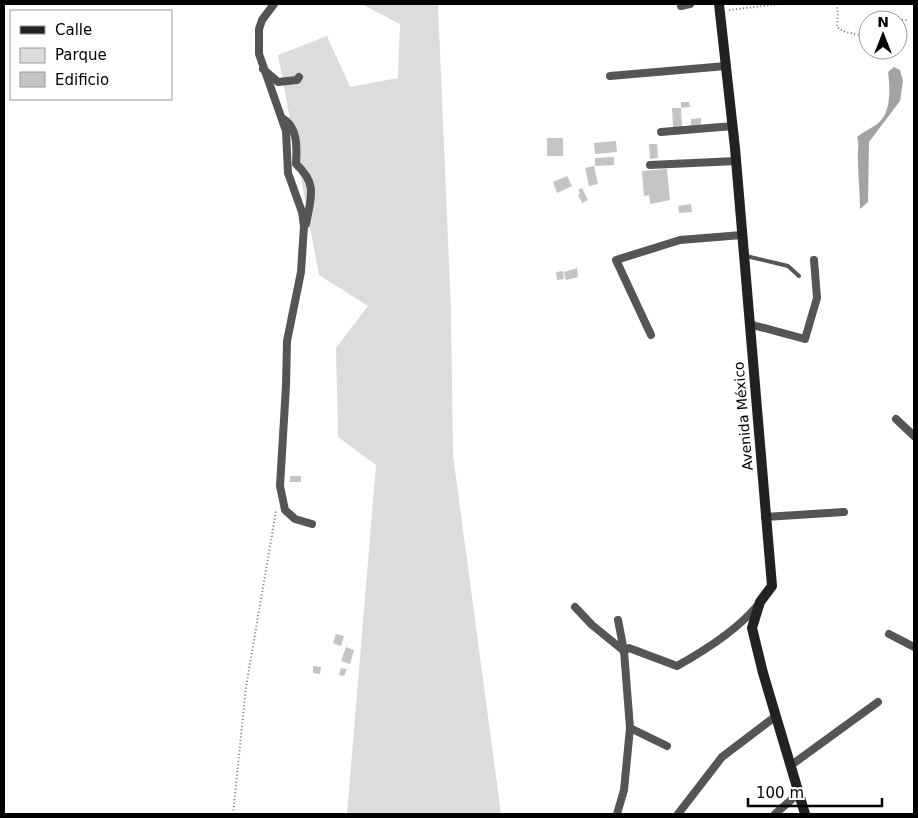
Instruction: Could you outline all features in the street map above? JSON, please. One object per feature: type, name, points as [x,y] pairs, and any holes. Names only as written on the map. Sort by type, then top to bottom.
[{"type":"main road","name":"Avenida México","points":[[719,8],[733,126],[772,586],[760,602],[752,628],[805,814]]},
{"type":"street","points":[[274,4],[262,20],[258,40],[262,67],[286,131],[288,173],[302,212],[304,232]]},
{"type":"street","points":[[681,6],[690,4]]},
{"type":"street","points":[[610,76],[726,66]]},
{"type":"street","points":[[262,67],[278,82],[297,80],[299,77]]},
{"type":"street","points":[[282,118],[288,121],[296,135],[296,164],[307,173],[310,180],[312,197],[304,232],[301,272],[287,341],[280,486],[285,510],[295,519],[312,524]]},
{"type":"street","points":[[661,132],[733,126]]},
{"type":"street","points":[[650,165],[736,161]]},
{"type":"street","points":[[651,335],[616,260],[680,240],[742,235]]},
{"type":"street","points":[[749,324],[805,339],[817,298],[814,260]]},
{"type":"street","points":[[896,419],[914,436]]},
{"type":"street","points":[[765,518],[844,512]]},
{"type":"street","points":[[624,651],[629,648],[677,666],[749,615],[760,602]]},
{"type":"street","points":[[575,607],[592,625],[624,651]]},
{"type":"street","points":[[617,814],[624,790],[630,728],[624,651],[618,620]]},
{"type":"street","points":[[889,634],[914,647]]},
{"type":"street","points":[[790,766],[878,702]]},
{"type":"street","points":[[678,814],[722,757],[757,728],[776,716]]},
{"type":"street","points":[[630,728],[667,746]]},
{"type":"street","points":[[775,814],[799,794]]},
{"type":"lane","points":[[744,256],[788,266],[800,276]]},
{"type":"path","points":[[719,8],[780,4]]},
{"type":"path","points":[[836,4],[838,13],[837,27],[844,32],[858,34]]},
{"type":"path","points":[[233,814],[246,687],[277,506]]},
{"type":"green space","points":[[361,4],[438,4],[451,311],[453,455],[501,814],[347,814],[376,465],[338,437],[336,348],[368,306],[319,275],[278,55],[327,36],[350,87],[398,78],[400,24]]},
{"type":"shaded area","points":[[894,67],[900,70],[903,81],[900,101],[869,142],[868,202],[860,209],[857,137],[882,119],[889,100],[888,72]]},
{"type":"building","points":[[681,102],[689,102],[690,107],[681,108]]},
{"type":"building","points":[[672,108],[681,108],[682,127],[673,127]]},
{"type":"building","points":[[701,118],[701,127],[691,127],[691,119]]},
{"type":"building","points":[[547,138],[563,138],[563,156],[547,156]]},
{"type":"building","points":[[616,141],[617,152],[595,154],[594,143]]},
{"type":"building","points":[[649,144],[657,144],[658,158],[650,159]]},
{"type":"building","points":[[614,157],[614,165],[595,166],[595,158]]},
{"type":"building","points":[[594,166],[598,184],[589,186],[585,168]]},
{"type":"building","points":[[667,169],[670,200],[650,204],[649,195],[644,196],[642,171]]},
{"type":"building","points":[[567,176],[572,186],[557,193],[553,182]]},
{"type":"building","points":[[582,188],[588,200],[582,203],[578,190]]},
{"type":"building","points":[[691,204],[692,212],[679,213],[678,206]]},
{"type":"building","points":[[577,268],[578,277],[566,280],[564,272]]},
{"type":"building","points":[[563,271],[564,279],[557,280],[556,272]]},
{"type":"building","points":[[290,476],[301,476],[301,482],[290,482]]},
{"type":"building","points":[[336,634],[344,636],[341,646],[333,643]]},
{"type":"building","points":[[346,647],[354,650],[350,664],[341,661]]},
{"type":"building","points":[[313,666],[321,667],[320,674],[313,673]]},
{"type":"building","points":[[341,668],[347,669],[344,676],[339,675]]}]
